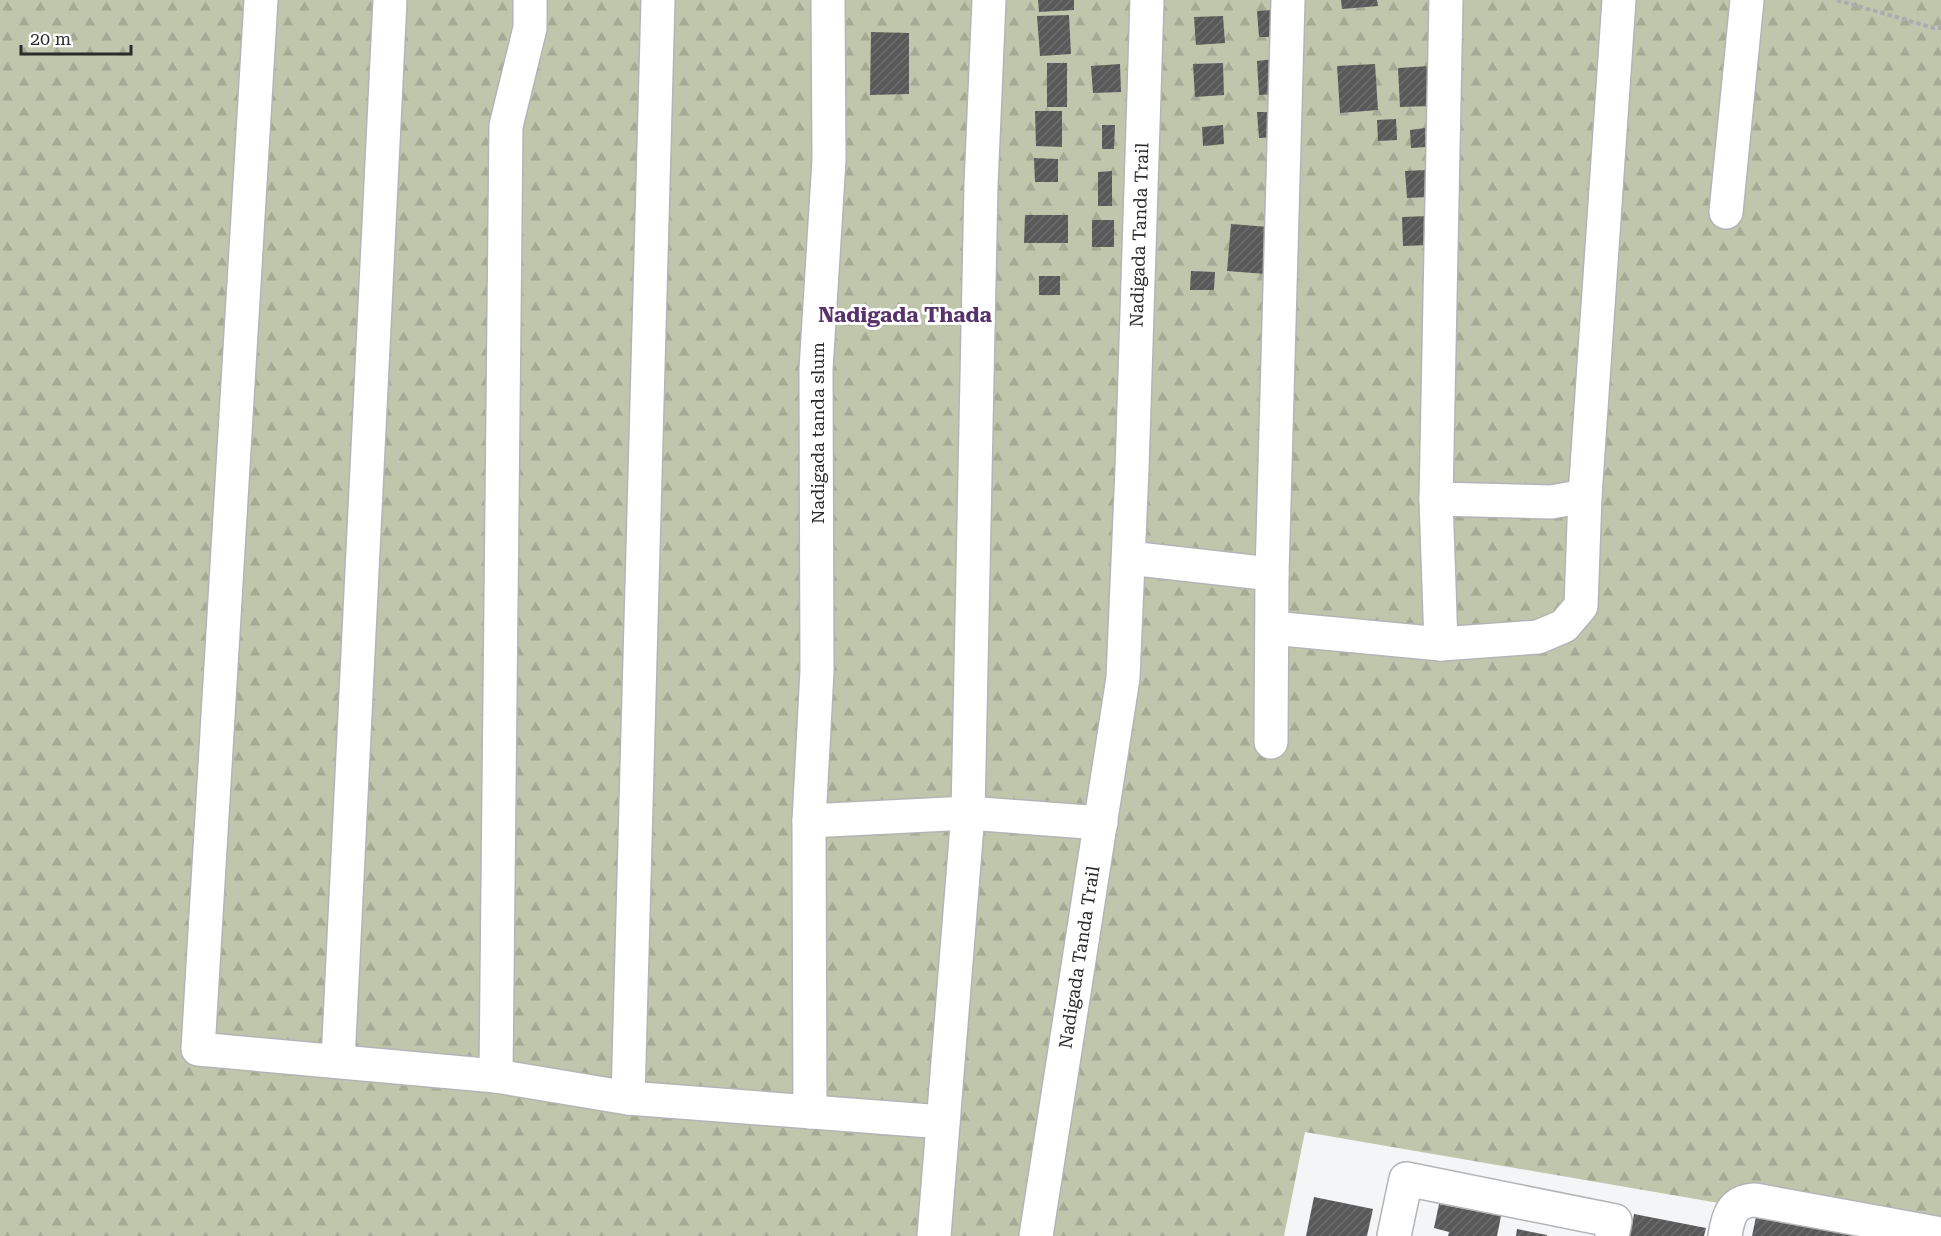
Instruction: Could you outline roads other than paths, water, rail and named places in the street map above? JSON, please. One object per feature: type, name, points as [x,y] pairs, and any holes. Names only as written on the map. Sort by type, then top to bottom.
[{"type":"street","points":[[261,0],[198,1049],[496,1076],[628,1098],[943,1122]]},
{"type":"street","points":[[338,1061],[390,0]]},
{"type":"street","points":[[496,1076],[506,126],[530,28],[531,0]]},
{"type":"street","points":[[628,1098],[658,0]]},
{"type":"street","name":"Nadigada tanda slum","points":[[810,1112],[808,821],[817,671],[816,369],[829,160],[828,0]]},
{"type":"street","points":[[934,1236],[968,813],[981,185],[989,0]]},
{"type":"street","name":"Nadigada Tanda Trail","points":[[1036,1236],[1123,678],[1147,0]]},
{"type":"street","points":[[1270,742],[1272,574],[1288,0]]},
{"type":"street","points":[[1441,644],[1436,499],[1446,0]]},
{"type":"street","points":[[1272,628],[1441,644],[1538,637],[1564,626],[1581,606],[1585,496],[1619,0]]},
{"type":"street","points":[[1726,212],[1747,0]]},
{"type":"street","points":[[1436,499],[1551,502],[1585,496]]},
{"type":"street","points":[[1128,558],[1272,574]]},
{"type":"street","points":[[808,821],[968,813],[1101,823]]},
{"type":"street","points":[[1394,1236],[1406,1179],[1615,1221],[1612,1236]]},
{"type":"street","points":[[1725,1236],[1727,1220],[1732,1211],[1745,1200],[1941,1234]]},
{"type":"district","name":"Nadigada Thada","points":[[905,315]]}]
